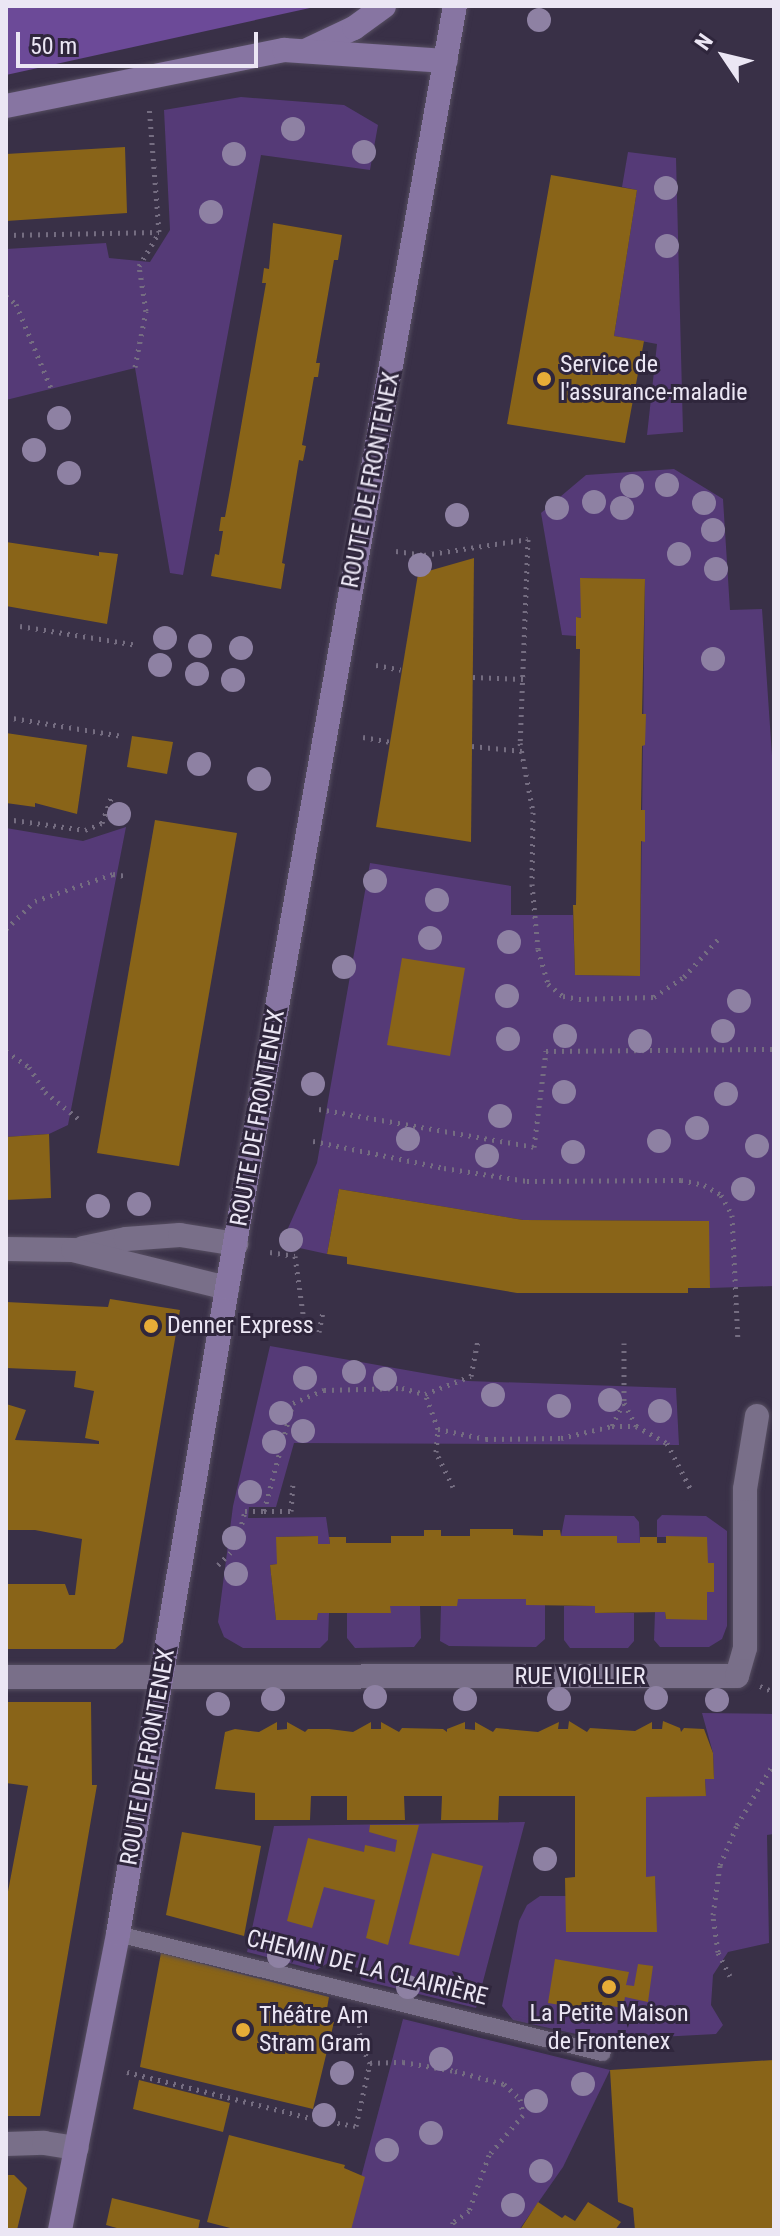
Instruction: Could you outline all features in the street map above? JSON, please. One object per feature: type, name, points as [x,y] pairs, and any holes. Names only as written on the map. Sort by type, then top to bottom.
[{"type":"main road","points":[[306,51],[354,28],[384,6]]},
{"type":"main road","name":"ROUTE DE FRONTENEX","points":[[60,2230],[118,1934],[227,1288],[455,6]]},
{"type":"main road","points":[[6,106],[255,54],[306,51],[446,61]]},
{"type":"street","points":[[6,1249],[73,1250],[126,1239],[180,1235],[236,1244]]},
{"type":"street","points":[[73,1250],[227,1288]]},
{"type":"street","name":"RUE VIOLLIER","points":[[162,1675],[737,1676],[745,1648],[745,1489],[757,1416]]},
{"type":"street","points":[[6,1677],[162,1675]]},
{"type":"street","points":[[6,2144],[44,2143],[77,2148]]},
{"type":"lane","name":"CHEMIN DE LA CLAIRIÈRE","points":[[118,1934],[603,2053]]},
{"type":"path","points":[[135,367],[146,311],[139,266],[159,232],[149,106]]},
{"type":"path","points":[[6,235],[159,232]]},
{"type":"path","points":[[6,296],[16,304],[51,388]]},
{"type":"path","points":[[396,551],[424,555],[528,539],[522,751],[533,812],[532,884],[538,949],[548,984],[563,996],[579,999],[654,997],[684,977],[719,938]]},
{"type":"path","points":[[20,626],[137,645]]},
{"type":"path","points":[[376,665],[401,670]]},
{"type":"path","points":[[473,677],[523,679]]},
{"type":"path","points":[[6,717],[122,736]]},
{"type":"path","points":[[363,737],[390,742]]},
{"type":"path","points":[[472,746],[522,751]]},
{"type":"path","points":[[6,819],[85,830],[102,823],[111,798]]},
{"type":"path","points":[[6,929],[35,901],[113,874],[126,876]]},
{"type":"path","points":[[319,1109],[534,1147],[546,1051],[774,1049]]},
{"type":"path","points":[[6,1051],[29,1067],[45,1092],[80,1120]]},
{"type":"path","points":[[313,1141],[444,1168],[527,1181],[681,1180],[704,1185],[721,1195],[732,1215],[738,1342]]},
{"type":"path","points":[[270,1252],[295,1256],[305,1328],[319,1332],[323,1312]]},
{"type":"path","points":[[264,1511],[293,1403],[324,1390],[402,1388],[425,1394],[471,1376],[478,1340]]},
{"type":"path","points":[[612,1426],[624,1403],[624,1343]]},
{"type":"path","points":[[425,1394],[438,1429],[436,1452],[453,1487]]},
{"type":"path","points":[[624,1403],[636,1426]]},
{"type":"path","points":[[438,1429],[501,1439],[561,1438],[612,1426],[636,1426],[667,1443],[690,1488]]},
{"type":"path","points":[[218,1565],[236,1547],[245,1511],[291,1511],[293,1485]]},
{"type":"path","points":[[730,1976],[718,1952],[713,1915],[720,1865],[737,1825],[774,1763]]},
{"type":"path","points":[[127,2072],[314,2119],[356,2126],[370,2063],[360,2043],[360,1991]]},
{"type":"path","points":[[370,2063],[403,2062],[455,2071],[504,2084],[520,2099],[523,2115],[489,2155],[469,2211],[453,2222],[452,2230]]},
{"type":"shaded area","points":[[6,6],[319,6],[6,75]]},
{"type":"shaded area","points":[[241,97],[344,105],[378,125],[370,170],[261,155],[183,575],[170,573],[135,368],[6,400],[6,249],[106,243],[109,258],[150,262],[170,230],[164,110]]},
{"type":"shaded area","points":[[628,152],[676,158],[683,432],[647,435],[657,344],[614,336],[637,190],[622,187]]},
{"type":"shaded area","points":[[674,469],[723,499],[730,610],[762,609],[774,785],[774,1286],[710,1288],[708,1221],[523,1220],[339,1189],[327,1254],[281,1244],[317,1163],[370,863],[511,886],[511,915],[573,915],[575,975],[640,976],[645,580],[581,578],[581,618],[577,617],[576,636],[562,635],[541,513],[586,475]]},
{"type":"shaded area","points":[[126,827],[68,1125],[49,1134],[6,1137],[6,828],[83,841]]},
{"type":"shaded area","points":[[270,1346],[468,1381],[676,1388],[679,1445],[294,1443],[276,1507],[249,1507],[248,1518],[326,1517],[330,1544],[318,1544],[317,1536],[277,1537],[277,1564],[270,1565],[276,1620],[317,1620],[318,1613],[329,1613],[328,1640],[320,1648],[243,1648],[224,1637],[218,1622],[233,1506]]},
{"type":"shaded area","points":[[565,1515],[634,1516],[639,1522],[640,1543],[617,1543],[616,1536],[561,1536]]},
{"type":"shaded area","points":[[662,1515],[706,1516],[727,1531],[727,1626],[722,1639],[709,1647],[660,1647],[654,1640],[655,1612],[665,1612],[666,1619],[707,1619],[706,1537],[657,1537],[657,1520]]},
{"type":"shaded area","points":[[458,1599],[526,1599],[526,1605],[545,1605],[545,1639],[536,1647],[449,1646],[440,1641],[441,1606]]},
{"type":"shaded area","points":[[390,1606],[420,1606],[421,1638],[414,1647],[355,1648],[347,1638],[347,1613],[390,1613]]},
{"type":"shaded area","points":[[564,1606],[595,1606],[596,1613],[634,1613],[634,1641],[628,1648],[570,1648],[564,1640]]},
{"type":"shaded area","points":[[702,1713],[774,1714],[774,1834],[767,1835],[769,1943],[728,1952],[713,1975],[711,2005],[723,2025],[716,2034],[603,2040],[513,2020],[502,2006],[519,1921],[527,1905],[540,1896],[566,1896],[566,1932],[656,1932],[655,1877],[646,1877],[646,1797],[706,1795],[705,1779],[714,1778],[713,1753]]},
{"type":"shaded area","points":[[525,1822],[476,2008],[361,1980],[359,1968],[328,1963],[316,1970],[247,1952],[274,1826]]},
{"type":"shaded area","points":[[403,2019],[610,2070],[563,2167],[519,2230],[347,2230]]},
{"type":"building","points":[[125,147],[127,213],[6,221],[6,154]]},
{"type":"building","points":[[551,175],[637,190],[614,336],[644,341],[625,443],[507,424]]},
{"type":"building","points":[[273,223],[342,235],[338,260],[334,260],[316,363],[320,363],[318,377],[314,377],[302,445],[306,446],[303,461],[299,460],[282,563],[285,564],[281,589],[211,576],[215,554],[219,555],[223,531],[219,531],[221,517],[225,517],[231,484],[266,283],[262,283],[264,268],[269,269]]},
{"type":"building","points":[[6,542],[99,556],[99,552],[118,554],[107,624],[6,606]]},
{"type":"building","points":[[474,558],[471,842],[376,827],[418,574]]},
{"type":"building","points":[[580,578],[645,579],[642,714],[646,714],[641,810],[645,810],[645,842],[641,841],[640,976],[575,975],[573,905],[576,905],[580,649],[576,649],[576,617],[581,618]]},
{"type":"building","points":[[6,733],[87,745],[77,814],[35,803],[35,807],[6,803]]},
{"type":"building","points":[[132,736],[173,742],[167,774],[127,767]]},
{"type":"building","points":[[155,820],[237,833],[179,1166],[97,1153]]},
{"type":"building","points":[[402,958],[465,968],[450,1056],[387,1045]]},
{"type":"building","points":[[49,1134],[51,1198],[6,1200],[6,1137]]},
{"type":"building","points":[[339,1189],[523,1220],[709,1221],[710,1288],[688,1288],[688,1293],[517,1293],[347,1264],[347,1257],[327,1254]]},
{"type":"building","points":[[110,1299],[180,1310],[123,1642],[115,1649],[6,1649],[6,1584],[65,1584],[69,1595],[75,1595],[82,1539],[35,1530],[6,1530],[6,1404],[26,1410],[15,1440],[99,1444],[99,1441],[85,1438],[94,1391],[74,1387],[76,1371],[6,1368],[6,1302],[108,1307]]},
{"type":"building","points":[[470,1529],[513,1529],[513,1535],[543,1536],[543,1530],[560,1530],[561,1536],[617,1536],[617,1543],[640,1543],[640,1537],[657,1537],[657,1543],[666,1543],[666,1536],[707,1537],[708,1563],[714,1563],[714,1592],[707,1592],[707,1620],[666,1619],[665,1612],[595,1613],[595,1606],[526,1605],[526,1599],[458,1599],[457,1606],[390,1606],[391,1613],[318,1613],[317,1620],[276,1620],[270,1565],[277,1564],[276,1537],[318,1536],[318,1544],[330,1544],[329,1537],[346,1537],[346,1543],[391,1543],[391,1536],[424,1536],[424,1530],[441,1530],[441,1536],[470,1536]]},
{"type":"building","points":[[6,1702],[91,1702],[92,1785],[97,1785],[40,2116],[6,2116],[6,1902],[28,1786],[6,1783]]},
{"type":"building","points":[[569,1721],[587,1732],[590,1728],[635,1731],[652,1722],[652,1729],[662,1729],[663,1721],[680,1728],[681,1732],[684,1728],[704,1729],[713,1753],[714,1779],[705,1779],[706,1796],[646,1797],[646,1877],[655,1876],[657,1932],[566,1932],[565,1878],[575,1877],[575,1796],[499,1796],[498,1820],[441,1820],[442,1796],[404,1796],[405,1820],[347,1820],[347,1796],[311,1796],[310,1820],[255,1820],[255,1793],[215,1789],[225,1732],[235,1729],[259,1732],[277,1722],[277,1730],[287,1729],[287,1722],[305,1732],[308,1729],[329,1729],[353,1732],[371,1722],[371,1729],[381,1729],[381,1722],[399,1732],[402,1728],[443,1729],[447,1732],[447,1729],[465,1722],[465,1729],[475,1730],[475,1722],[493,1732],[496,1728],[538,1732],[559,1722],[558,1729],[568,1729]]},
{"type":"building","points":[[370,1825],[419,1825],[388,1945],[366,1938],[375,1900],[324,1887],[312,1928],[287,1921],[308,1838],[364,1852],[365,1845],[395,1852],[397,1840],[369,1832]]},
{"type":"building","points":[[182,1832],[261,1846],[244,1936],[166,1915]]},
{"type":"building","points":[[432,1853],[483,1866],[459,1956],[409,1944]]},
{"type":"building","points":[[161,1953],[329,1997],[325,2020],[334,2022],[313,2109],[140,2067]]},
{"type":"building","points":[[555,1959],[629,1972],[626,1985],[634,1986],[638,1964],[653,1966],[648,2002],[625,1997],[623,2008],[611,2006],[610,2013],[548,2003]]},
{"type":"building","points":[[774,2060],[774,2230],[635,2230],[633,2208],[618,2202],[610,2070]]},
{"type":"building","points":[[139,2080],[230,2103],[223,2132],[133,2109]]},
{"type":"building","points":[[229,2135],[345,2165],[344,2168],[365,2177],[351,2230],[238,2230],[207,2222]]},
{"type":"building","points":[[6,2175],[14,2175],[27,2188],[17,2230],[6,2230]]},
{"type":"building","points":[[112,2198],[200,2220],[198,2230],[124,2230],[106,2225]]},
{"type":"building","points":[[538,2202],[562,2218],[565,2215],[575,2221],[588,2202],[621,2222],[615,2230],[520,2230]]},
{"type":"place","name":"Service de l'assurance-maladie","points":[[544,379]]},
{"type":"place","name":"Denner Express","points":[[151,1326]]},
{"type":"place","name":"La Petite Maison de Frontenex","points":[[609,1987]]},
{"type":"place","name":"Théâtre Am Stram Gram","points":[[243,2030]]}]
